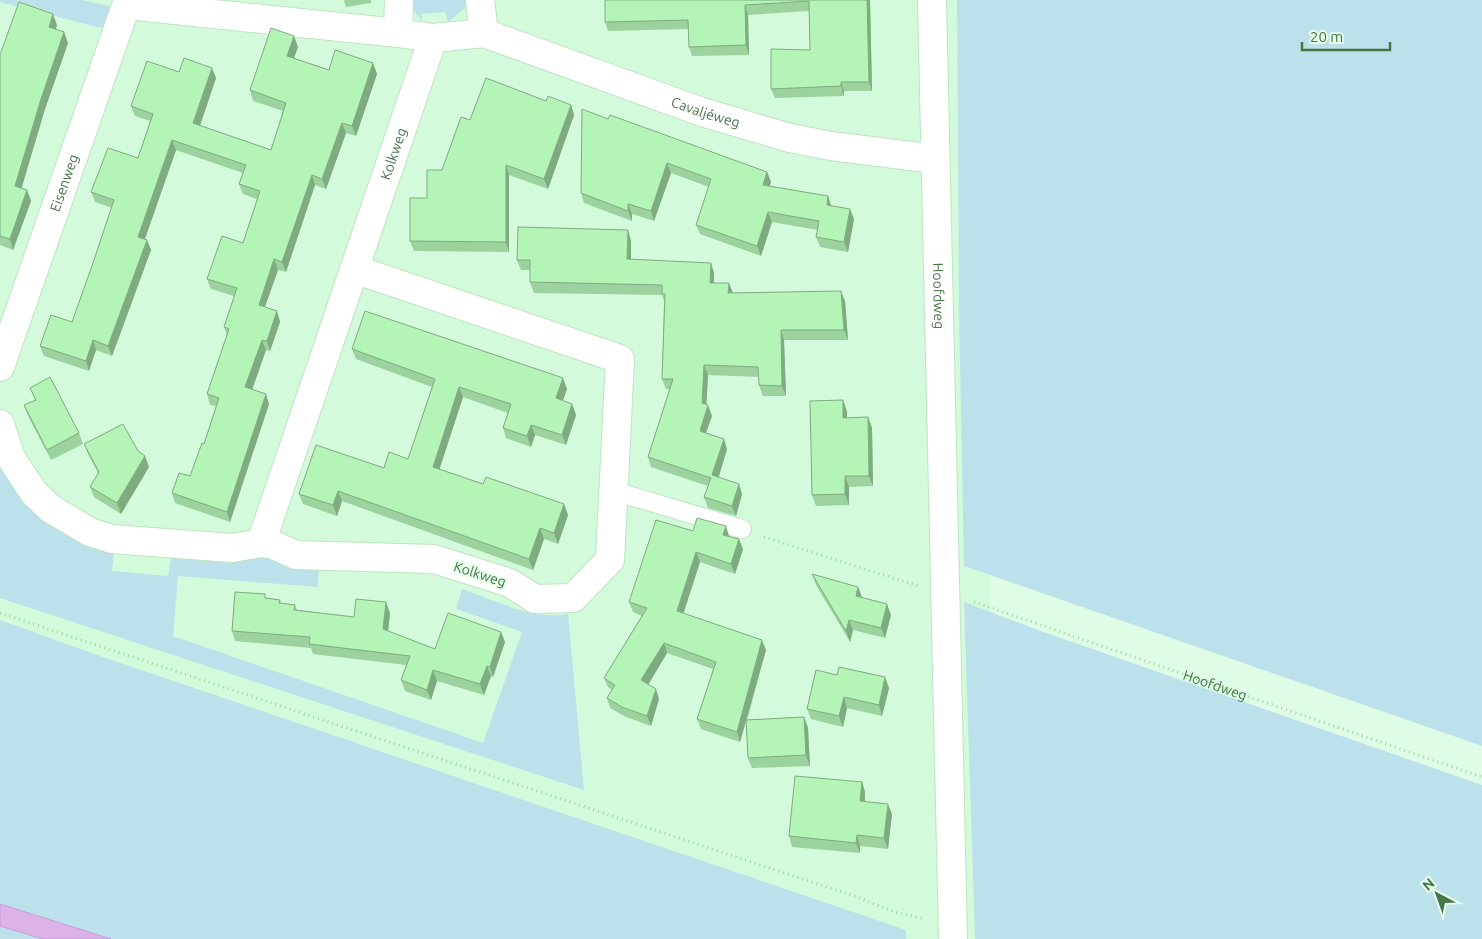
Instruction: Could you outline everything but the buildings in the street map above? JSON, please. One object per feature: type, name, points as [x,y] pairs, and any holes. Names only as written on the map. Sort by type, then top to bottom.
[{"type":"street","points":[[398,33],[399,0]]},
{"type":"street","points":[[480,0],[484,33]]},
{"type":"street","name":"Hoofdweg","points":[[932,0],[947,593],[953,939]]},
{"type":"street","name":"Cavaljéweg","points":[[128,3],[433,38],[484,33],[676,103],[790,138],[831,146],[935,159]]},
{"type":"street","name":"Eisenweg","points":[[0,366],[128,3]]},
{"type":"street","name":"Kolkweg","points":[[354,269],[620,359],[610,560],[573,598],[535,599],[510,583],[434,558],[296,555],[271,544],[261,543],[354,269],[433,38]]},
{"type":"street","points":[[0,424],[11,458],[34,493],[51,509],[90,532],[112,539],[226,548],[261,543]]},
{"type":"lane","points":[[614,490],[742,530]]},
{"type":"path","points":[[742,530],[922,587],[947,593]]},
{"type":"path","name":"Hoofdweg","points":[[947,593],[1482,777]]},
{"type":"path","points":[[0,613],[857,897],[894,912],[933,922]]},
{"type":"shaded area","points":[[0,0],[994,0],[988,939],[880,939],[0,645]]},
{"type":"shaded area","points":[[0,0],[82,0],[113,7],[105,29],[0,2]]},
{"type":"shaded area","points":[[412,0],[468,0],[466,7],[448,22],[445,12],[422,14],[422,21],[413,10]]},
{"type":"shaded area","points":[[957,0],[1482,0],[1482,746],[964,566],[959,310]]},
{"type":"shaded area","points":[[0,461],[114,553],[112,571],[168,576],[171,556],[258,553],[319,566],[318,587],[178,576],[173,636],[483,743],[522,632],[456,609],[462,589],[528,612],[541,615],[568,614],[584,790],[0,598]]},
{"type":"shaded area","points":[[964,602],[1038,630],[1482,785],[1482,939],[975,939]]},
{"type":"shaded area","points":[[0,620],[97,655],[906,930],[906,939],[111,939],[0,904]]},
{"type":"shaded area","points":[[0,904],[111,939],[43,939],[0,926]]},
{"type":"shaded area","points":[[0,926],[43,939],[0,939]]}]
